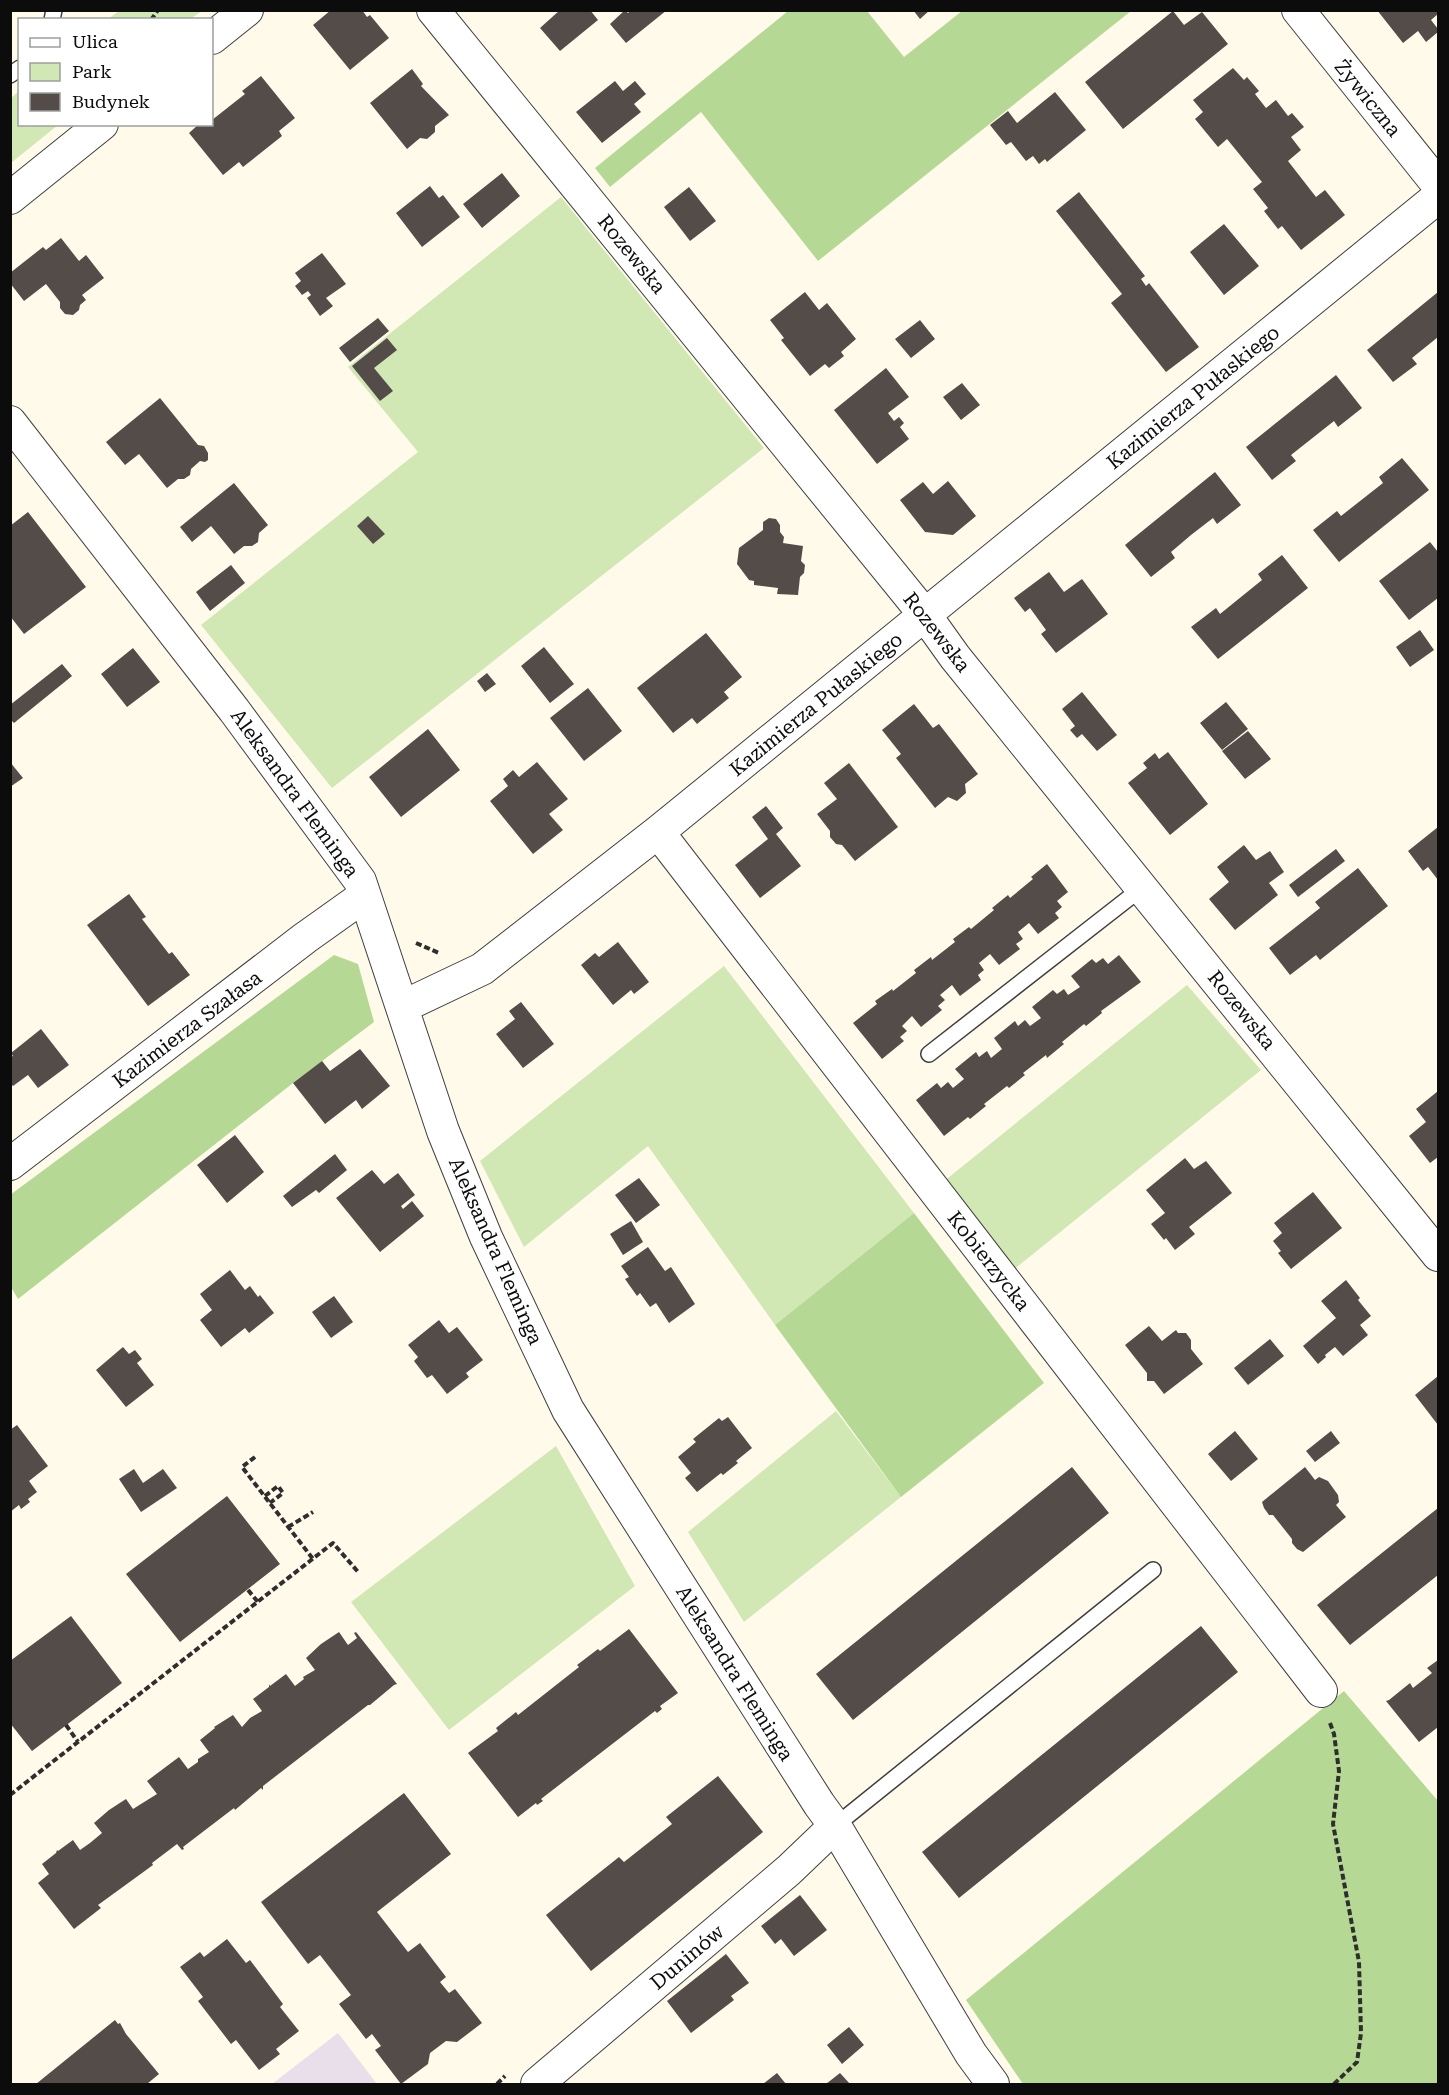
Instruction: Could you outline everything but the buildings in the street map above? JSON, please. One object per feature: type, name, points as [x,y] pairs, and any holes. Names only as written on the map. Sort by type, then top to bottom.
[{"type":"street","points":[[213,37],[247,10]]},
{"type":"street","name":"Rozewska","points":[[433,10],[926,615],[955,657],[1438,1255]]},
{"type":"street","name":"Żywiczna","points":[[1298,10],[1438,185]]},
{"type":"street","points":[[10,198],[100,126]]},
{"type":"street","name":"Kazimierza Pułaskiego","points":[[402,1007],[482,969],[658,831],[926,615],[1438,197]]},
{"type":"street","name":"Aleksandra Fleminga","points":[[10,422],[234,710],[360,881],[443,1131],[482,1226],[568,1410],[835,1826],[970,2054],[993,2085]]},
{"type":"street","name":"Kobierzycka","points":[[658,831],[1316,1684]]},
{"type":"street","name":"Kazimierza Szałasa","points":[[10,1164],[305,938],[364,896]]},
{"type":"street","name":"Duninów","points":[[537,2085],[789,1870],[835,1826]]},
{"type":"lane","points":[[929,1054],[1143,887]]},
{"type":"lane","points":[[835,1826],[1153,1570]]},
{"type":"path","points":[[412,941],[440,953]]},
{"type":"path","points":[[255,1457],[242,1467],[313,1559]]},
{"type":"path","points":[[265,1496],[278,1486],[283,1493],[270,1503]]},
{"type":"path","points":[[288,1527],[313,1512]]},
{"type":"path","points":[[10,1795],[333,1543],[360,1573]]},
{"type":"path","points":[[248,1590],[258,1602]]},
{"type":"path","points":[[1316,1684],[1335,1734],[1339,1771],[1334,1824],[1359,1962],[1361,2033],[1357,2062],[1334,2085]]},
{"type":"path","points":[[66,1725],[78,1742]]},
{"type":"shaded area","points":[[338,2033],[377,2084],[272,2084]]},
{"type":"green space","points":[[119,10],[202,11],[192,18],[109,18]]},
{"type":"green space","points":[[788,11],[867,11],[904,57],[962,11],[1131,11],[818,261],[701,112],[610,187],[595,168]]},
{"type":"green space","points":[[18,92],[18,126],[57,126],[11,163],[11,98]]},
{"type":"green space","points":[[561,197],[764,448],[332,788],[201,625],[418,452],[348,367]]},
{"type":"green space","points":[[334,955],[358,964],[374,1022],[18,1299],[11,1287],[10,1195]]},
{"type":"green space","points":[[724,966],[914,1213],[775,1325],[648,1146],[524,1247],[480,1161]]},
{"type":"green space","points":[[1187,985],[1261,1070],[1012,1271],[943,1182]]},
{"type":"green space","points":[[914,1213],[1044,1383],[901,1497],[775,1325]]},
{"type":"green space","points":[[836,1411],[901,1497],[744,1622],[688,1532]]},
{"type":"green space","points":[[556,1446],[635,1586],[449,1730],[351,1602]]},
{"type":"green space","points":[[1344,1691],[1438,1801],[1438,2084],[1023,2084],[966,2000]]}]
